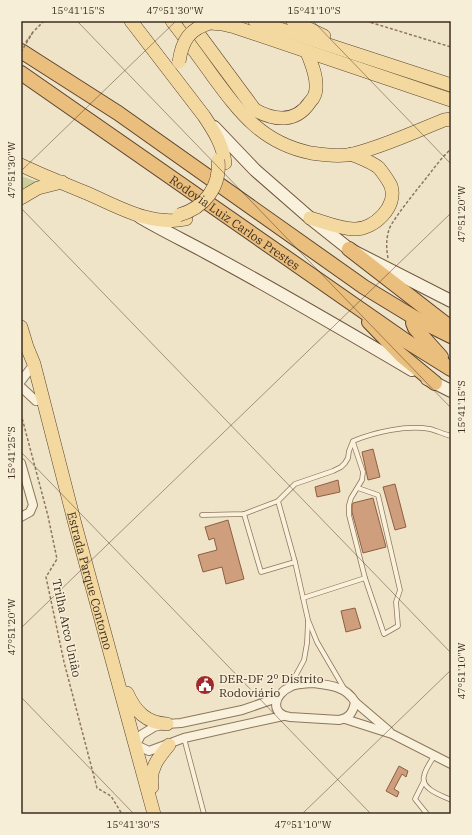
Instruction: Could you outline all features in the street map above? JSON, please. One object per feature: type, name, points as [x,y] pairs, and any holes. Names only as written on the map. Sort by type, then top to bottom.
[{"type":"highway","name":"Rodovia Luiz Carlos Prestes","points":[[21,51],[118,113],[364,287],[415,318],[451,336]]},
{"type":"highway","name":"Rodovia Luiz Carlos Prestes","points":[[21,73],[406,341],[451,368]]},
{"type":"highway","points":[[349,249],[451,328]]},
{"type":"highway","points":[[353,304],[391,345],[435,383]]},
{"type":"highway","points":[[415,318],[413,323],[415,328],[451,368]]},
{"type":"main road","points":[[131,21],[204,116],[255,170],[310,218],[349,249],[451,301]]},
{"type":"main road","points":[[172,21],[236,108],[257,128],[282,144],[296,150],[324,155],[351,154],[383,146],[451,118]]},
{"type":"main road","points":[[189,21],[255,110],[268,116],[290,118],[298,115],[306,109],[315,96],[316,88],[314,72],[307,52]]},
{"type":"main road","points":[[255,21],[451,85]]},
{"type":"main road","points":[[293,21],[369,58]]},
{"type":"main road","points":[[190,99],[182,76],[180,62],[181,52],[187,38],[201,26],[222,24],[236,27],[451,100]]},
{"type":"main road","points":[[137,216],[159,221],[171,221],[204,209],[217,193],[224,177],[221,162],[211,142],[177,91],[166,68]]},
{"type":"main road","points":[[204,116],[220,142],[224,153],[221,162]]},
{"type":"main road","points":[[310,218],[355,229],[368,227],[384,213],[390,203],[392,194],[391,186],[377,167],[351,154]]},
{"type":"main road","points":[[21,165],[101,199],[206,252],[451,392]]},
{"type":"main road","points":[[21,198],[38,188],[62,182]]},
{"type":"main road","points":[[101,199],[158,215],[183,217]]},
{"type":"main road","name":"Estrada Parque Contorno","points":[[22,331],[76,524],[154,814]]},
{"type":"main road","name":"Estrada Parque Contorno","points":[[32,367],[36,401],[148,814]]},
{"type":"main road","points":[[115,670],[136,709],[150,720],[167,724]]},
{"type":"main road","points":[[126,729],[132,741],[136,745],[135,763]]},
{"type":"main road","points":[[158,814],[152,786],[152,771],[155,763],[169,745]]},
{"type":"street","points":[[21,381],[32,367]]},
{"type":"street","points":[[21,387],[36,401]]},
{"type":"street","points":[[21,463],[33,505],[30,512],[21,517]]},
{"type":"street","points":[[392,734],[355,702],[346,691],[331,686],[312,683],[290,687],[277,698],[242,710],[181,723],[167,724],[148,730],[141,735],[136,745],[149,751],[169,745],[184,738],[283,716],[345,719],[392,734],[451,764]]},
{"type":"street","points":[[277,698],[276,707],[283,716]]},
{"type":"street","points":[[345,719],[353,710],[355,702]]},
{"type":"street","points":[[213,716],[216,731]]},
{"type":"street","points":[[181,723],[184,738]]},
{"type":"lane","points":[[202,515],[244,514],[278,501],[295,484],[341,467],[348,458],[353,441],[371,434],[410,429],[430,429],[451,436]]},
{"type":"lane","points":[[353,441],[363,472],[362,480],[349,505],[349,515],[365,578],[384,634],[398,626],[396,602],[400,590],[378,495],[358,488]]},
{"type":"lane","points":[[278,501],[295,562],[308,620],[317,642],[346,691]]},
{"type":"lane","points":[[244,514],[261,572],[295,562]]},
{"type":"lane","points":[[303,598],[365,578]]},
{"type":"lane","points":[[290,687],[304,660],[308,620]]},
{"type":"lane","points":[[184,738],[204,814]]},
{"type":"lane","points":[[427,814],[415,799],[434,756]]},
{"type":"lane","points":[[424,781],[427,787],[451,800]]},
{"type":"path","points":[[21,51],[33,32],[44,21]]},
{"type":"path","points":[[366,21],[451,47]]},
{"type":"path","points":[[395,272],[388,257],[386,247],[390,228],[403,207],[439,160],[451,149]]},
{"type":"path","name":"Trilha Arco União","points":[[21,414],[48,516],[57,559],[46,577],[64,662],[97,788],[111,796],[122,814]]},
{"type":"green space","points":[[21,176],[38,182],[21,189]]},
{"type":"building","points":[[373,449],[380,477],[368,480],[362,452]]},
{"type":"building","points":[[338,480],[340,492],[317,497],[315,487]]},
{"type":"building","points":[[395,484],[406,527],[395,530],[383,487]]},
{"type":"building","points":[[373,498],[386,547],[363,553],[352,512],[352,505],[353,503]]},
{"type":"building","points":[[228,520],[244,579],[226,584],[222,567],[203,572],[198,555],[217,550],[214,538],[209,540],[205,527]]},
{"type":"building","points":[[355,608],[361,628],[346,632],[341,611]]},
{"type":"building","points":[[399,766],[408,771],[406,777],[402,774],[394,789],[399,792],[397,797],[386,791]]},
{"type":"place","name":"DER-DF 2º Distrito Rodoviário","points":[[205,685]]}]
